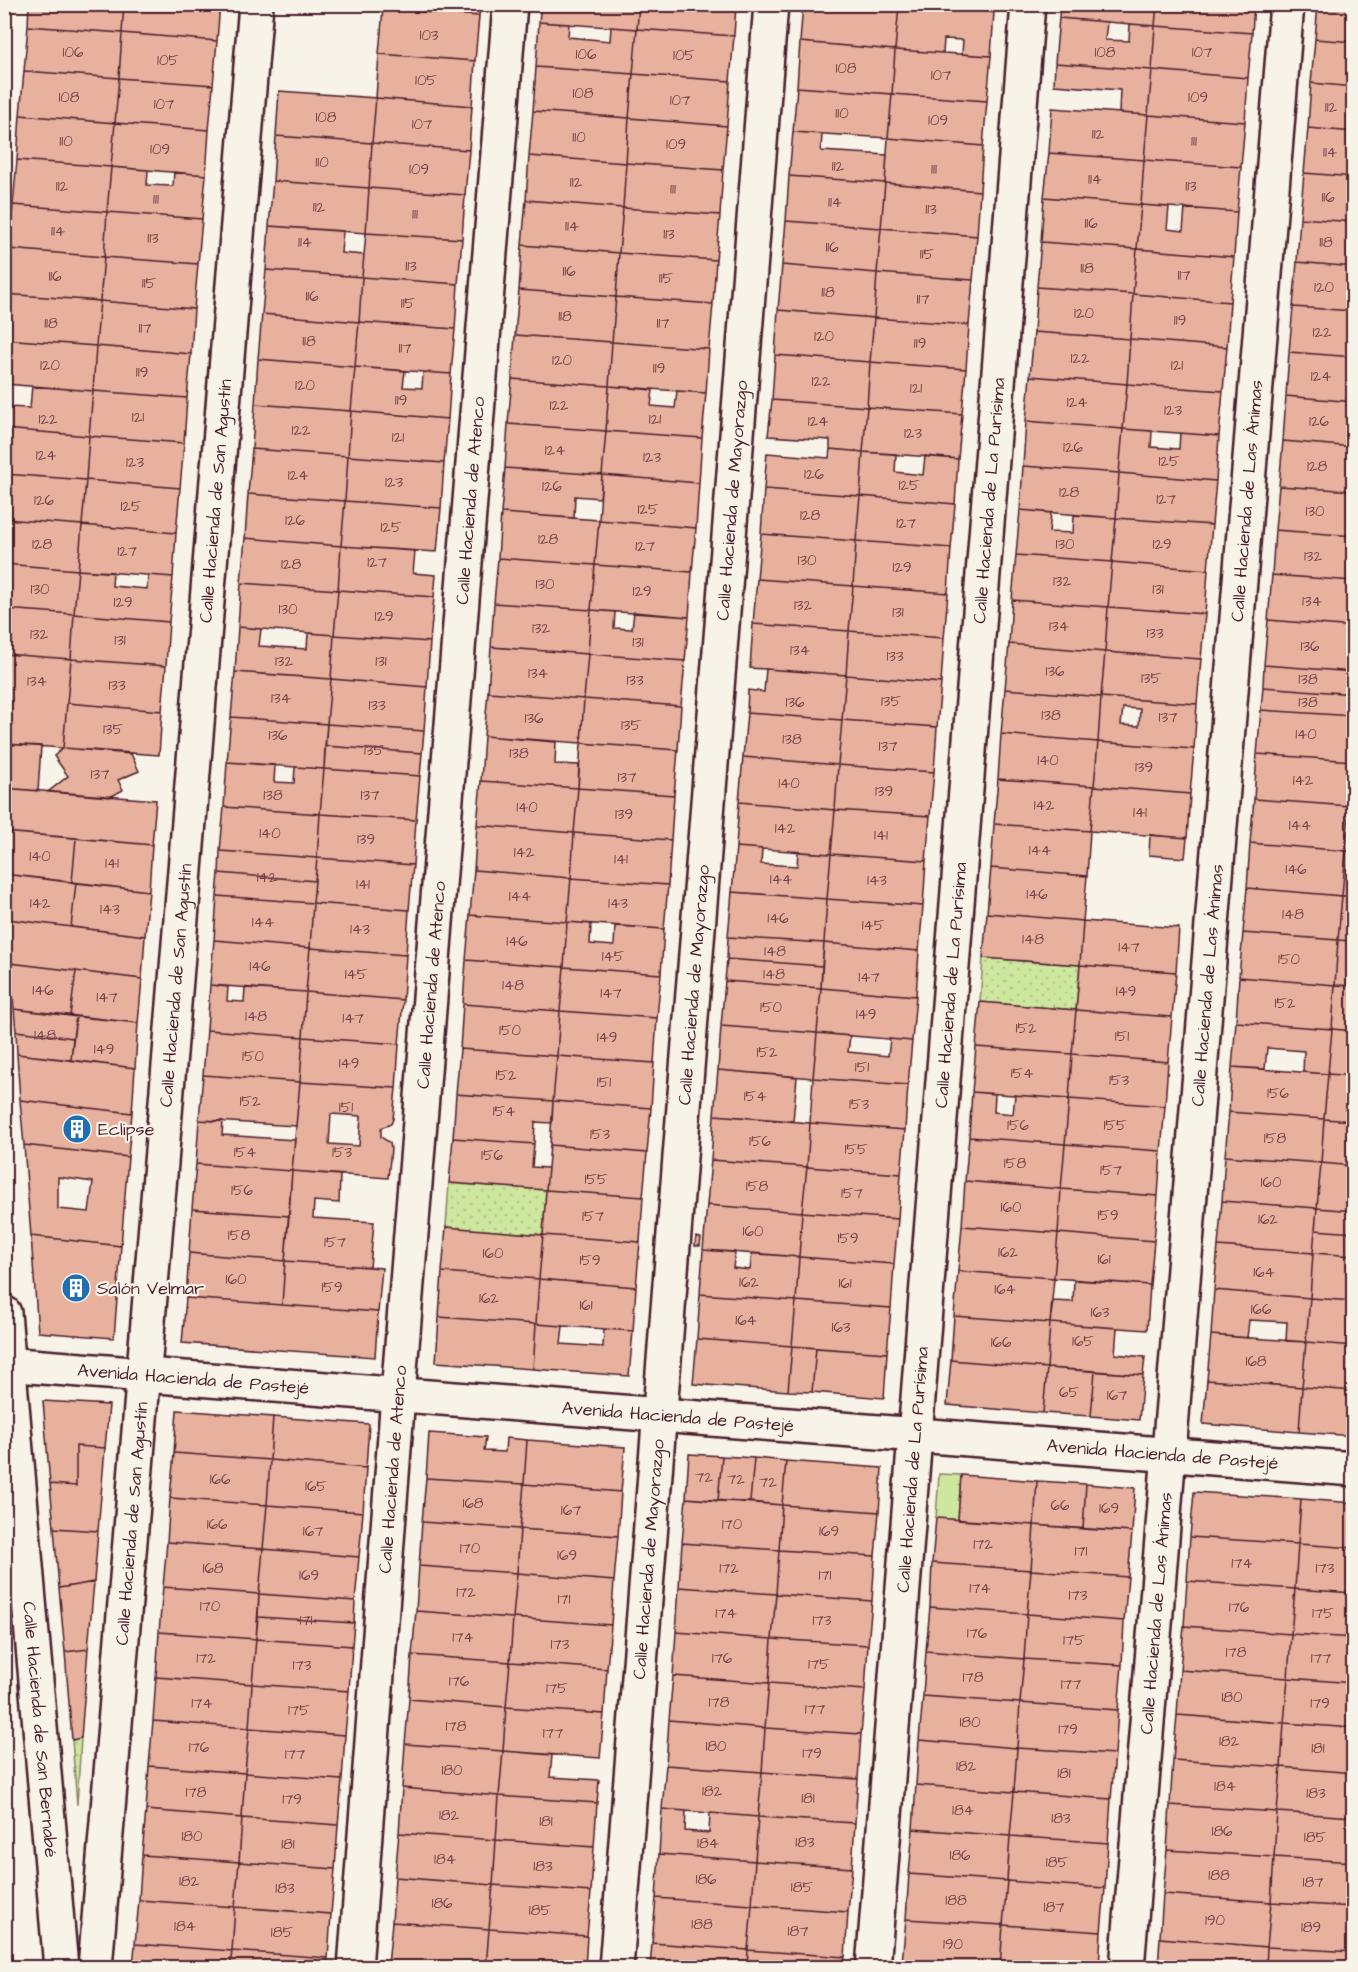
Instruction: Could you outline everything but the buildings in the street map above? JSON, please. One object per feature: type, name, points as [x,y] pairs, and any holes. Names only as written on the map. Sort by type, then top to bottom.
[{"type":"street","name":"Calle Hacienda de San Agustín","points":[[95,1968],[256,4]]},
{"type":"street","name":"Calle Hacienda de Atenco","points":[[355,1968],[398,1395],[510,4]]},
{"type":"street","name":"Calle Hacienda de Mayorazgo","points":[[616,1968],[771,4]]},
{"type":"street","name":"Calle Hacienda de La Purísima","points":[[873,1968],[1028,4]]},
{"type":"street","name":"Calle Hacienda de Las Ánimas","points":[[1127,1968],[1287,4]]},
{"type":"street","name":"Calle Hacienda de San Bernabé","points":[[4,1313],[61,1968]]},
{"type":"street","name":"Avenida Hacienda de Pastejé","points":[[7,1365],[1353,1469]]},
{"type":"green space","points":[[983,958],[1080,965],[1076,1010],[980,1002]]},
{"type":"green space","points":[[449,1183],[546,1190],[543,1235],[446,1227]]},
{"type":"green space","points":[[939,1474],[961,1475],[958,1520],[936,1518]]},
{"type":"green space","points":[[81,1738],[77,1805],[72,1740]]},
{"type":"place","name":"Eclipse","points":[[77,1129]]},
{"type":"place","name":"Salón Velmar","points":[[76,1288]]}]
